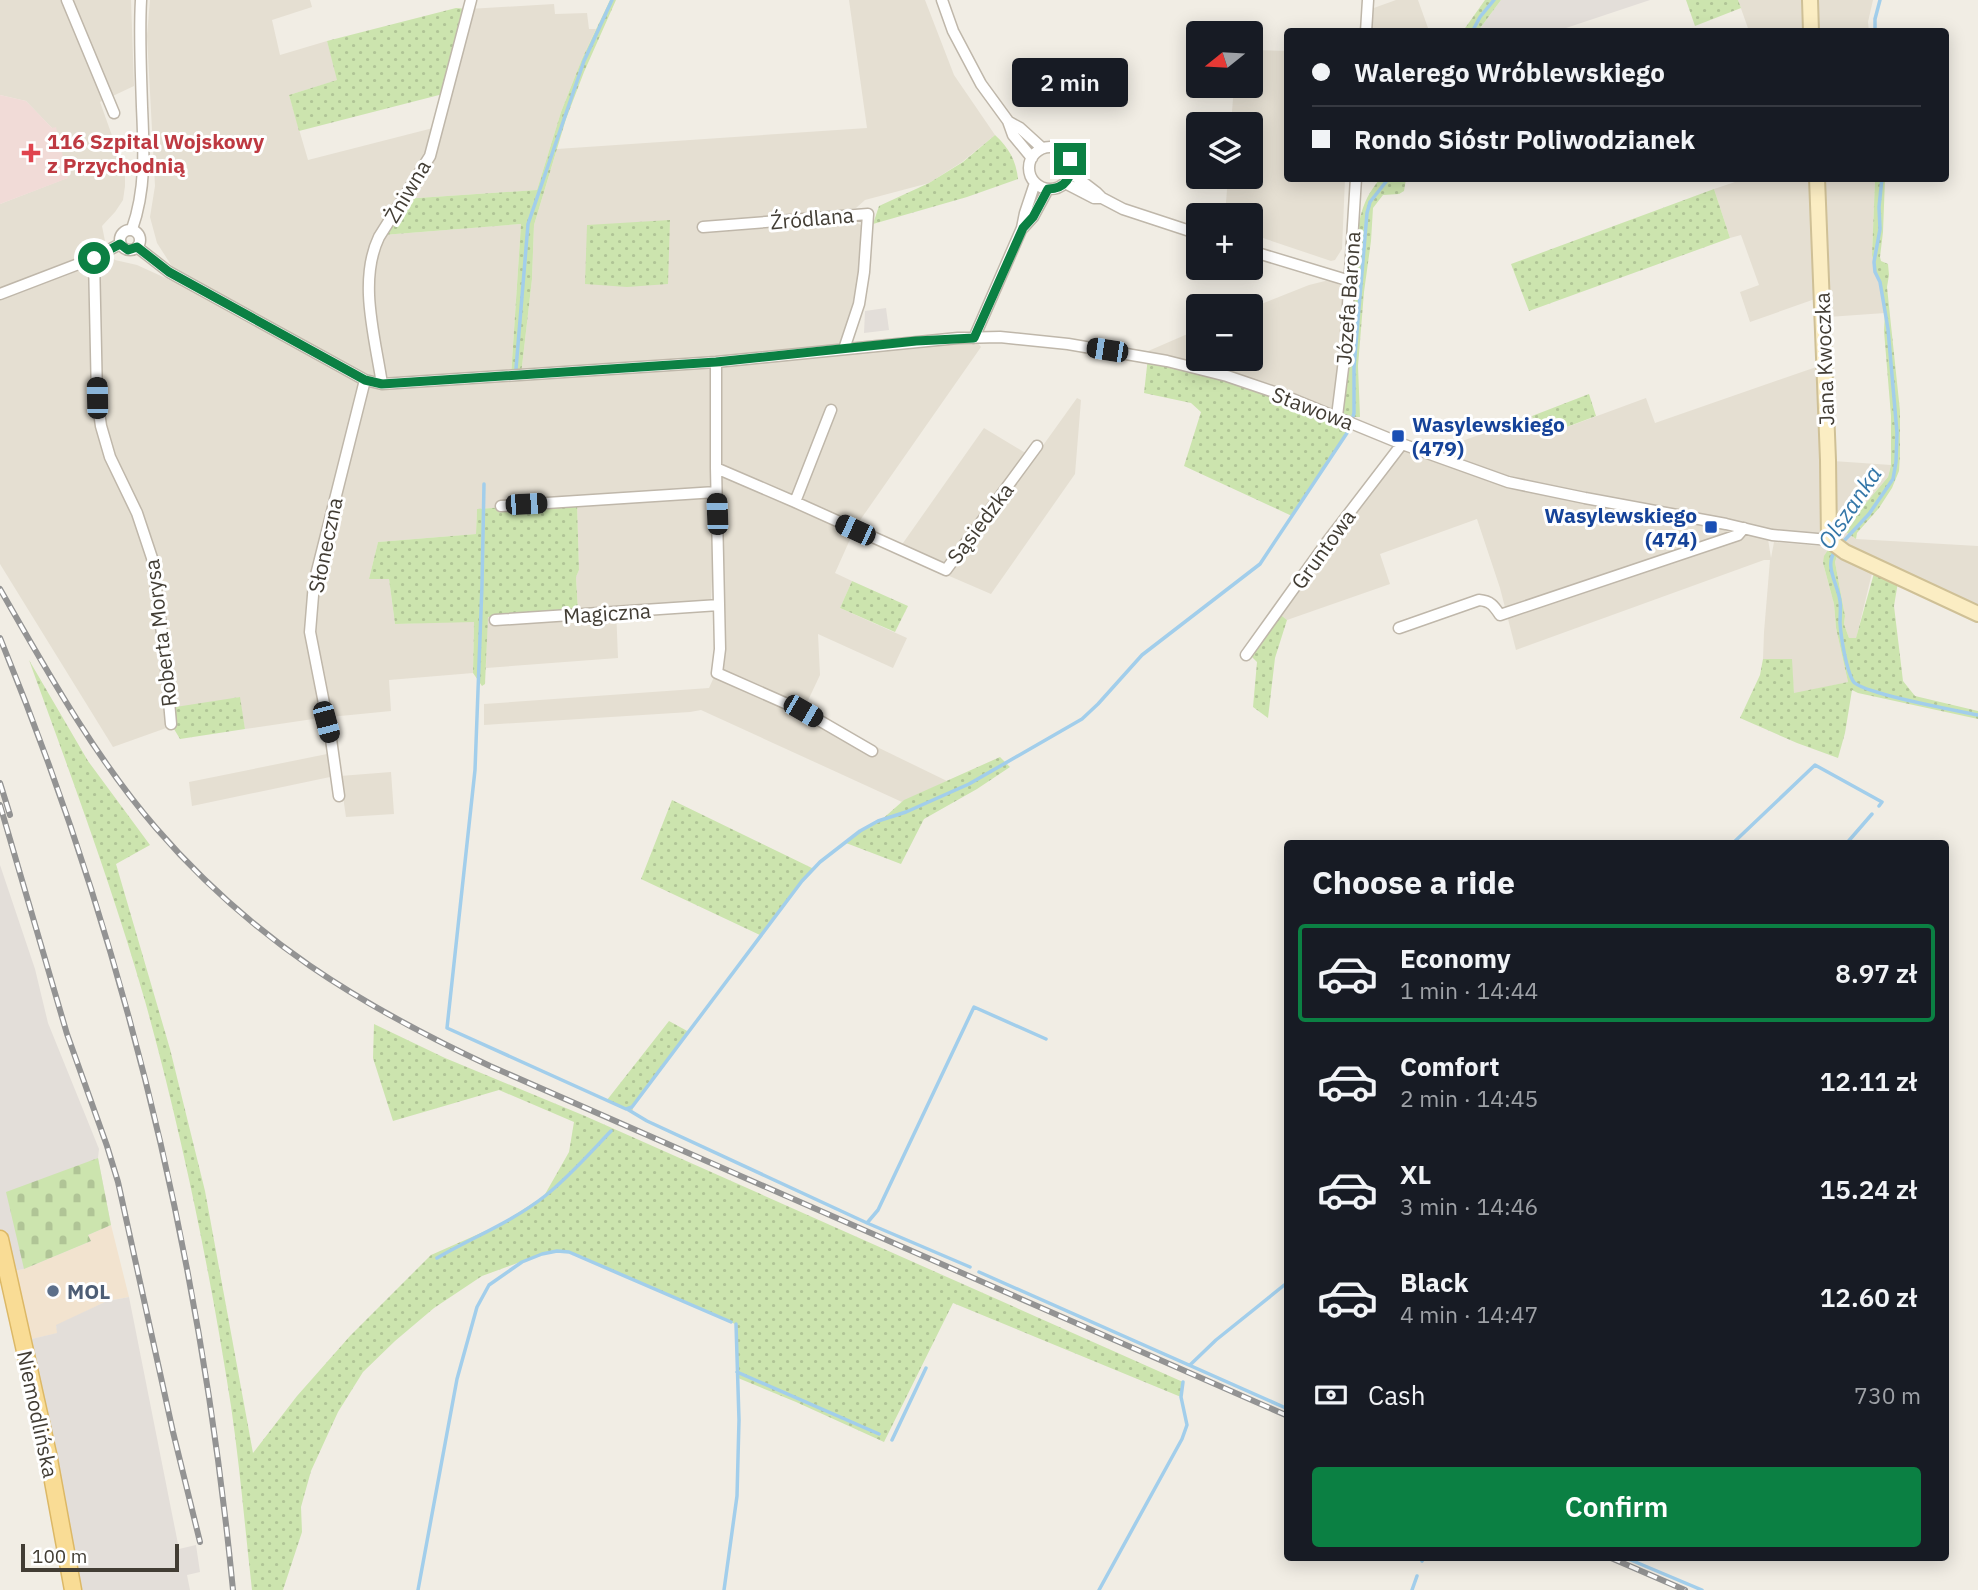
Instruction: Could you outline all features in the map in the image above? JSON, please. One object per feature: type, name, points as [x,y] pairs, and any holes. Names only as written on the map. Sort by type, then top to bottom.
[{"type":"main road","name":"Niemodlińska","points":[[0,1239],[47,1454],[73,1590]]},
{"type":"street","points":[[67,0],[114,113]]},
{"type":"street","points":[[132,229],[143,182],[139,32],[141,0]]},
{"type":"street","name":"Żniwna","points":[[382,384],[368,291],[373,250],[380,234],[430,156],[471,0]]},
{"type":"street","points":[[942,0],[953,31],[981,84],[1008,121],[1013,135],[1032,158]]},
{"type":"street","points":[[1366,28],[1368,0]]},
{"type":"street","points":[[1810,0],[1811,28]]},
{"type":"street","points":[[1008,121],[1042,148]]},
{"type":"street","points":[[974,338],[1023,228],[1035,183],[1029,168],[1032,158],[1042,148],[1055,147],[1066,154],[1071,173],[1065,183],[1048,189],[1035,183]]},
{"type":"street","points":[[1071,173],[1102,198],[1123,209],[1186,230]]},
{"type":"street","name":"Józefa Barona","points":[[1337,416],[1345,352],[1356,182]]},
{"type":"street","name":"Jana Kwoczka","points":[[1817,182],[1828,460],[1836,545]]},
{"type":"street","points":[[1065,183],[1094,198],[1102,198]]},
{"type":"street","points":[[1023,228],[1033,217],[1048,189]]},
{"type":"street","name":"Źródlana","points":[[703,227],[868,214],[859,304],[844,349]]},
{"type":"street","points":[[132,229],[139,235],[140,242],[137,247],[128,250],[120,244],[119,238],[122,232],[132,229]]},
{"type":"street","points":[[0,295],[94,258],[120,244]]},
{"type":"street","name":"Stawowa","points":[[137,247],[169,272],[365,380],[382,384],[716,362],[916,341],[1000,337],[1068,344],[1167,360],[1227,376],[1508,482],[1772,535],[1836,545]]},
{"type":"street","points":[[1263,255],[1350,281]]},
{"type":"street","name":"Roberta Morysa","points":[[94,258],[97,398],[101,426],[110,457],[137,513],[152,558],[171,724]]},
{"type":"street","points":[[716,362],[720,649],[718,673],[803,711],[872,751]]},
{"type":"street","name":"Słoneczna","points":[[339,796],[310,632],[314,583],[365,380]]},
{"type":"street","points":[[795,502],[831,410]]},
{"type":"street","name":"Gruntowa","points":[[1247,655],[1327,542],[1402,444]]},
{"type":"street","name":"Sąsiedzka","points":[[716,468],[946,569],[1037,446]]},
{"type":"street","points":[[501,506],[716,492]]},
{"type":"street","points":[[1399,628],[1479,600],[1494,605],[1500,615],[1738,535],[1744,528]]},
{"type":"street","points":[[1836,545],[1978,614]]},
{"type":"street","name":"Magiczna","points":[[495,620],[719,605]]},
{"type":"shaded area","points":[[0,0],[131,0],[134,86],[100,102],[125,172],[123,200],[102,226],[107,251],[115,260],[137,265],[240,312],[173,268],[157,243],[150,217],[155,186],[147,36],[150,0],[310,0],[312,7],[272,20],[280,55],[327,41],[338,80],[289,95],[308,160],[437,127],[469,9],[554,4],[555,14],[587,13],[589,29],[596,29],[561,112],[537,190],[403,199],[383,235],[521,224],[511,375],[521,375],[532,279],[534,225],[557,149],[867,128],[849,0],[925,0],[954,75],[995,135],[962,162],[929,183],[865,200],[856,208],[714,232],[855,222],[861,225],[859,304],[844,348],[974,338],[981,347],[856,526],[835,573],[852,581],[840,608],[907,638],[893,668],[818,634],[820,675],[803,711],[947,781],[902,802],[701,710],[484,725],[484,704],[709,688],[724,655],[716,500],[711,602],[616,608],[618,658],[486,668],[487,616],[578,610],[577,502],[477,509],[476,534],[378,542],[369,579],[389,579],[395,624],[474,621],[473,673],[389,680],[391,711],[330,717],[318,693],[320,718],[245,729],[239,697],[113,747],[0,564],[0,204],[67,178],[52,128],[26,101],[0,95]],"holes":[[[139,515],[152,538],[160,575],[161,623]]]},
{"type":"shaded area","points":[[1396,0],[1418,0],[1428,28],[1370,28],[1371,9]]},
{"type":"shaded area","points":[[1501,0],[1650,0],[1566,28],[1480,28]]},
{"type":"shaded area","points":[[1738,0],[1803,0],[1804,28],[1748,28]]},
{"type":"shaded area","points":[[1815,0],[1873,0],[1869,28],[1816,28]]},
{"type":"shaded area","points":[[1264,50],[1284,51],[1284,182],[1345,182],[1342,249],[1335,260],[1331,261],[1263,238],[1263,203],[1226,203],[1227,189],[1263,189],[1263,112],[1232,112],[1233,98],[1264,98]]},
{"type":"shaded area","name":"116 Szpital Wojskowy z Przychodnią","points":[[0,95],[26,101],[52,128],[56,127],[68,178],[0,204]]},
{"type":"shaded area","points":[[1735,182],[1810,182],[1815,299],[1750,322],[1740,292],[1759,285],[1741,235],[1730,238],[1714,189]]},
{"type":"shaded area","points":[[1822,182],[1875,182],[1872,255],[1885,313],[1828,317]]},
{"type":"shaded area","points":[[1329,280],[1342,286],[1345,352],[1337,416],[1191,371],[1263,371],[1263,303]]},
{"type":"shaded area","points":[[886,308],[889,330],[864,333],[865,311]]},
{"type":"shaded area","points":[[1186,335],[1186,369],[1139,355]]},
{"type":"shaded area","points":[[1825,364],[1833,461],[1891,465],[1888,477],[1843,530],[1856,539],[1978,546],[1978,614],[1872,573],[1856,639],[1849,638],[1844,624],[1845,616],[1835,562],[1838,553],[1823,535],[1730,525],[1768,539],[1771,558],[1774,542],[1830,547],[1823,563],[1834,604],[1836,628],[1848,682],[1794,694],[1791,659],[1763,659],[1770,560],[1516,650],[1500,588],[1477,519],[1380,554],[1390,584],[1287,620],[1277,612],[1402,444],[1434,451],[1532,416],[1540,437],[1646,398],[1655,423]]},
{"type":"shaded area","points":[[1077,398],[1081,400],[1075,474],[991,594],[896,553],[984,428],[1034,458]]},
{"type":"shaded area","points":[[327,754],[330,777],[192,806],[189,782]]},
{"type":"shaded area","points":[[391,772],[394,814],[346,817],[340,776]]},
{"type":"shaded area","points":[[0,865],[35,969],[48,1023],[99,1149],[98,1158],[111,1225],[88,1235],[91,1241],[24,1269],[8,1272],[0,1239]]},
{"type":"shaded area","points":[[111,1225],[129,1297],[107,1301],[56,1326],[58,1333],[23,1341],[8,1272],[24,1269],[91,1241],[88,1235]]},
{"type":"shaded area","points":[[129,1297],[179,1549],[196,1545],[200,1572],[187,1575],[190,1590],[73,1590],[23,1341],[57,1333],[56,1325],[107,1301]]},
{"type":"green space","points":[[610,0],[616,0],[566,119],[534,225],[532,279],[521,375],[511,376],[521,224],[383,235],[403,199],[537,190],[561,112]]},
{"type":"green space","points":[[1485,0],[1501,0],[1480,28],[1465,28]]},
{"type":"green space","points":[[1686,0],[1738,0],[1741,8],[1695,26]]},
{"type":"green space","points":[[456,8],[469,9],[443,94],[299,131],[289,95],[337,80],[327,41]]},
{"type":"green space","points":[[995,135],[1011,155],[1018,179],[873,224],[879,206],[929,183],[963,162]]},
{"type":"green space","points":[[1378,182],[1406,182],[1404,191],[1383,195],[1373,208],[1358,366],[1360,417],[1338,417],[1349,430],[1292,516],[1184,466],[1201,412],[1191,403],[1144,393],[1148,357],[1337,416],[1354,287],[1358,230],[1364,204]]},
{"type":"green space","points":[[1875,182],[1885,182],[1880,257],[1881,261],[1888,264],[1889,275],[1887,287],[1900,411],[1899,471],[1892,488],[1857,533],[1856,539],[1843,530],[1888,477],[1891,465],[1885,313],[1872,255]]},
{"type":"green space","points":[[1714,189],[1730,238],[1529,311],[1511,264]]},
{"type":"green space","points":[[670,220],[668,284],[627,287],[585,284],[587,225]]},
{"type":"green space","points":[[1589,394],[1596,416],[1540,437],[1532,416]]},
{"type":"green space","points":[[577,502],[578,611],[488,617],[485,684],[482,686],[473,673],[474,622],[395,624],[389,579],[369,579],[378,542],[476,534],[477,509]]},
{"type":"green space","points":[[1830,547],[1838,553],[1835,562],[1845,616],[1844,624],[1849,638],[1856,638],[1876,566],[1899,576],[1894,606],[1903,681],[1915,696],[1978,711],[1978,719],[1852,690],[1838,758],[1740,718],[1760,675],[1763,659],[1792,659],[1794,693],[1848,682],[1836,628],[1834,604],[1823,563]]},
{"type":"green space","points":[[852,581],[908,606],[895,632],[840,608]]},
{"type":"green space","points":[[1277,612],[1287,620],[1275,658],[1268,718],[1253,707],[1257,662],[1248,653]]},
{"type":"green space","points":[[29,660],[88,761],[150,845],[116,864],[170,1049],[205,1191],[253,1453],[297,1396],[350,1336],[431,1255],[499,1225],[544,1196],[569,1152],[574,1122],[499,1090],[393,1121],[373,1058],[374,1024],[445,1058],[585,1116],[1183,1382],[1181,1397],[953,1303],[884,1442],[738,1378],[735,1324],[569,1252],[542,1254],[482,1276],[434,1308],[363,1372],[338,1412],[311,1471],[301,1507],[302,1532],[283,1590],[252,1590],[223,1355],[194,1202],[171,1101],[119,915]]},
{"type":"green space","points":[[240,697],[245,729],[180,739],[171,724],[169,708]]},
{"type":"green space","points":[[1000,757],[1010,767],[924,819],[901,864],[846,843],[879,822],[904,800]]},
{"type":"green space","points":[[672,800],[814,869],[802,881],[762,936],[641,879]]},
{"type":"green space","points":[[669,1021],[689,1032],[632,1111],[607,1100]]},
{"type":"green space","points":[[98,1158],[111,1225],[88,1235],[91,1241],[24,1269],[6,1192]]},
{"type":"waterway","points":[[516,369],[528,224],[584,61],[612,0]]},
{"type":"waterway","points":[[1474,28],[1494,0]]},
{"type":"waterway","name":"Olszanka","points":[[1875,28],[1880,0]]},
{"type":"waterway","points":[[484,484],[475,770],[447,1028],[626,1109],[632,1107],[802,881],[820,862],[860,831],[878,821],[906,812],[969,784],[1082,719],[1142,655],[1260,564],[1349,430],[1354,413],[1354,367],[1367,213],[1370,202],[1386,182]]},
{"type":"waterway","name":"Olszanka","points":[[1841,544],[1869,514],[1893,479],[1896,462],[1897,433],[1888,329],[1874,262],[1880,229],[1882,182]]},
{"type":"waterway","name":"Olszanka","points":[[1836,550],[1832,556],[1831,568],[1840,601],[1844,653],[1853,681],[1859,686],[1890,696],[1978,715]]},
{"type":"waterway","points":[[1736,840],[1815,765],[1882,802],[1879,806]]},
{"type":"waterway","points":[[1849,840],[1872,814]]},
{"type":"waterway","points":[[627,1109],[647,1121],[867,1223],[878,1210],[974,1007],[1046,1039]]},
{"type":"waterway","points":[[437,1258],[506,1222],[545,1196],[611,1131]]},
{"type":"waterway","points":[[867,1223],[970,1267]]},
{"type":"waterway","points":[[418,1590],[457,1379],[477,1307],[489,1285],[522,1262],[542,1254],[569,1252],[731,1322]]},
{"type":"waterway","points":[[979,1272],[1284,1407]]},
{"type":"waterway","points":[[1191,1364],[1216,1340],[1284,1285]]},
{"type":"waterway","points":[[724,1590],[737,1496],[739,1420],[736,1324]]},
{"type":"waterway","points":[[892,1440],[926,1368]]},
{"type":"waterway","points":[[737,1372],[879,1434]]},
{"type":"waterway","points":[[1099,1590],[1182,1439],[1187,1425],[1181,1397],[1183,1382]]},
{"type":"waterway","points":[[1633,1561],[1702,1590]]},
{"type":"waterway","points":[[1412,1590],[1417,1576]]},
{"type":"railway","points":[[0,589],[92,742],[156,828],[231,904],[310,966],[352,993],[442,1043],[490,1066],[1284,1414]]},
{"type":"railway","points":[[0,638],[45,754],[85,870],[121,987],[152,1105],[201,1345],[233,1590]]},
{"type":"railway","points":[[0,783],[10,815]]},
{"type":"railway","points":[[0,805],[67,1034],[118,1182],[200,1542]]},
{"type":"railway","points":[[1618,1561],[1685,1590]]},
{"type":"place","name":"116 Szpital Wojskowy z Przychodnią","points":[[31,153]]},
{"type":"place","name":"Wasylewskiego (479)","points":[[1398,436]]},
{"type":"place","name":"Wasylewskiego (474)","points":[[1711,527]]},
{"type":"place","name":"MOL","points":[[53,1291]]},
{"type":"route","points":[[94,258],[120,244],[128,250],[137,247],[169,272],[365,380],[382,384],[716,362],[916,341],[974,338],[1023,228],[1033,217],[1048,189],[1060,187],[1069,178],[1070,159]]}]
